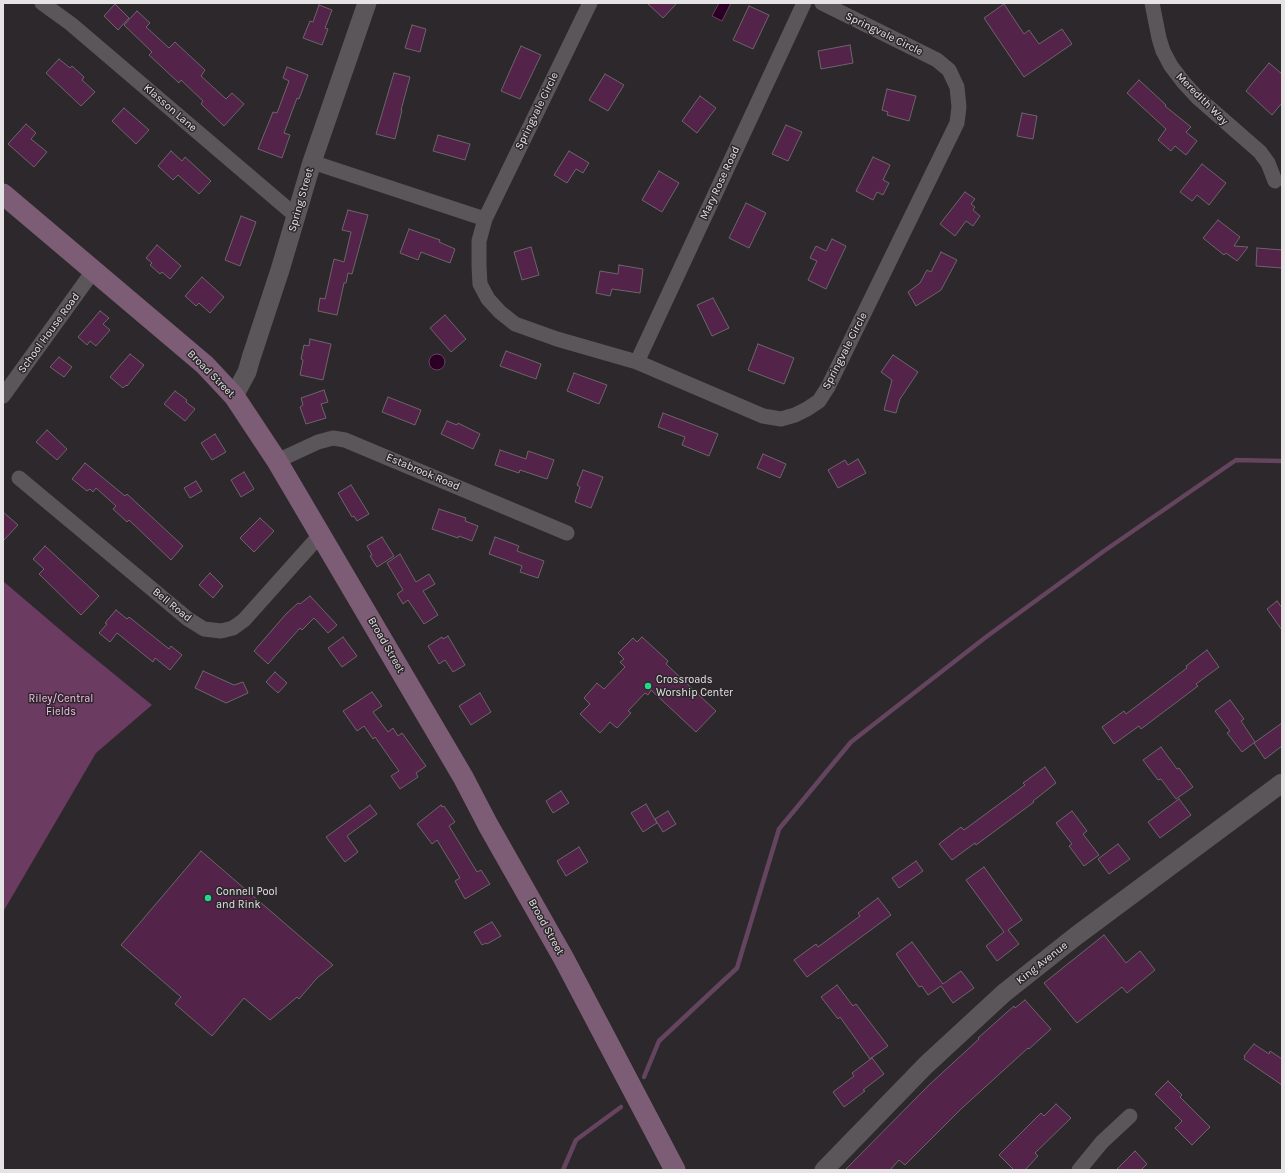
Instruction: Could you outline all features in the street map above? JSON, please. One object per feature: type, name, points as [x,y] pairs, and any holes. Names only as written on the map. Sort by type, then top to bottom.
[{"type":"main road","name":"Broad Street","points":[[3,194],[205,365],[234,396],[277,461],[321,534],[463,777],[488,825],[561,952],[675,1170]]},
{"type":"street","name":"Klasson Lane","points":[[42,3],[71,24],[296,216]]},
{"type":"street","name":"Spring Street","points":[[234,396],[247,372],[280,270],[312,162],[367,3]]},
{"type":"street","name":"Springvale Circle","points":[[590,3],[485,219],[479,241],[480,284],[488,299],[500,312],[515,324],[557,339],[637,362],[763,416],[780,419],[795,415],[807,409],[819,401],[828,387],[957,123],[959,107],[956,87],[949,70],[937,60],[822,3]]},
{"type":"street","name":"Mary Rose Road","points":[[637,362],[804,3]]},
{"type":"street","name":"Meredith Way","points":[[1152,3],[1159,38],[1163,51],[1171,66],[1197,97],[1260,152],[1268,163],[1276,181]]},
{"type":"street","points":[[312,162],[485,219]]},
{"type":"street","name":"School House Road","points":[[3,396],[94,270]]},
{"type":"street","name":"Estabrook Road","points":[[277,461],[318,442],[333,438],[345,440],[568,533]]},
{"type":"street","name":"Bell Road","points":[[19,478],[188,619],[204,629],[221,631],[233,628],[244,620],[321,534]]},
{"type":"street","name":"King Avenue","points":[[824,1170],[926,1065],[1004,993],[1076,936],[1282,783]]},
{"type":"street","points":[[1079,1170],[1102,1142],[1130,1116]]},
{"type":"green space","name":"Riley/Central Fields","points":[[3,581],[152,705],[96,753],[3,912]]},
{"type":"shaded area","points":[[719,3],[731,3],[722,21],[712,16]]},
{"type":"shaded area","points":[[434,354],[440,354],[445,359],[443,368],[440,370],[434,370],[429,365],[429,359]]},
{"type":"building","points":[[647,3],[677,3],[663,18]]},
{"type":"building","points":[[115,4],[129,18],[118,30],[104,16]]},
{"type":"building","points":[[1004,4],[1024,34],[1029,30],[1039,44],[1062,29],[1072,44],[1024,77],[984,18]]},
{"type":"building","points":[[319,5],[332,10],[325,28],[328,29],[322,45],[303,38],[310,21],[313,22]]},
{"type":"building","points":[[749,6],[769,15],[753,49],[733,40]]},
{"type":"building","points":[[137,11],[150,23],[146,27],[169,48],[175,42],[205,70],[201,76],[226,99],[232,93],[244,104],[224,126],[201,104],[203,101],[181,80],[179,83],[149,55],[152,52],[124,25]]},
{"type":"building","points":[[412,25],[426,29],[420,52],[405,48]]},
{"type":"building","points":[[850,45],[853,63],[821,69],[818,51]]},
{"type":"building","points":[[521,46],[541,55],[520,99],[501,91]]},
{"type":"building","points":[[59,59],[70,68],[72,66],[84,77],[82,80],[95,92],[81,106],[46,73]]},
{"type":"building","points":[[1269,63],[1282,74],[1282,103],[1272,115],[1246,91]]},
{"type":"building","points":[[287,67],[308,75],[299,99],[297,98],[284,133],[290,135],[282,158],[258,149],[273,112],[277,113],[289,81],[283,78]]},
{"type":"building","points":[[394,73],[410,77],[395,139],[376,134]]},
{"type":"building","points":[[605,74],[624,85],[608,111],[589,100]]},
{"type":"building","points":[[1139,80],[1166,105],[1165,106],[1191,127],[1186,132],[1197,141],[1186,155],[1175,146],[1171,151],[1158,140],[1166,129],[1127,93]]},
{"type":"building","points":[[887,89],[916,96],[909,121],[887,115],[888,112],[882,110]]},
{"type":"building","points":[[700,96],[716,108],[697,133],[682,121]]},
{"type":"building","points":[[124,108],[149,130],[136,144],[112,121]]},
{"type":"building","points":[[1022,113],[1037,116],[1033,139],[1017,136]]},
{"type":"building","points":[[26,124],[36,133],[31,139],[47,152],[34,167],[8,144]]},
{"type":"building","points":[[786,125],[802,132],[788,161],[772,154]]},
{"type":"building","points":[[438,135],[470,144],[465,160],[433,151]]},
{"type":"building","points":[[171,151],[182,161],[185,157],[211,181],[199,194],[178,175],[173,180],[158,166]]},
{"type":"building","points":[[569,151],[589,163],[583,173],[576,169],[567,183],[554,175]]},
{"type":"building","points":[[873,157],[890,165],[883,180],[889,183],[883,195],[877,192],[873,200],[856,191]]},
{"type":"building","points":[[1202,164],[1226,183],[1209,205],[1197,195],[1192,201],[1180,192]]},
{"type":"building","points":[[659,171],[679,183],[662,212],[642,200]]},
{"type":"building","points":[[965,192],[975,199],[971,204],[975,207],[973,210],[980,216],[973,226],[966,221],[955,236],[940,224]]},
{"type":"building","points":[[746,203],[766,213],[749,248],[729,238]]},
{"type":"building","points":[[348,210],[368,215],[352,274],[348,273],[346,283],[344,283],[337,315],[318,311],[320,298],[325,299],[334,259],[344,262],[351,232],[342,230]]},
{"type":"building","points":[[241,216],[256,222],[240,266],[225,260]]},
{"type":"building","points":[[1218,220],[1240,237],[1234,246],[1248,247],[1237,261],[1226,253],[1224,255],[1203,238]]},
{"type":"building","points":[[409,229],[440,240],[439,242],[455,249],[450,263],[421,252],[418,260],[400,253]]},
{"type":"building","points":[[832,239],[846,246],[826,289],[808,280],[817,261],[810,258],[816,246],[826,251]]},
{"type":"building","points":[[157,245],[181,266],[170,279],[162,272],[160,274],[150,265],[152,263],[146,258]]},
{"type":"building","points":[[531,247],[539,275],[522,280],[514,252]]},
{"type":"building","points":[[1257,248],[1282,250],[1282,268],[1256,266]]},
{"type":"building","points":[[941,252],[957,260],[941,290],[916,306],[908,292],[920,283],[927,270],[931,272]]},
{"type":"building","points":[[619,265],[643,269],[640,293],[612,289],[610,296],[596,293],[600,271],[618,274]]},
{"type":"building","points":[[202,277],[224,297],[210,313],[199,303],[196,306],[185,296]]},
{"type":"building","points":[[713,298],[729,328],[712,336],[697,305]]},
{"type":"building","points":[[100,311],[109,318],[103,324],[110,330],[96,346],[90,341],[87,345],[78,337]]},
{"type":"building","points":[[445,315],[466,339],[451,352],[430,328]]},
{"type":"building","points":[[310,339],[331,344],[323,380],[300,375],[304,345],[309,346]]},
{"type":"building","points":[[758,344],[794,358],[784,384],[748,370]]},
{"type":"building","points":[[506,351],[541,364],[536,379],[500,366]]},
{"type":"building","points":[[130,354],[144,365],[127,386],[126,385],[123,388],[110,377]]},
{"type":"building","points":[[893,355],[918,372],[900,399],[896,413],[884,410],[892,380],[881,372]]},
{"type":"building","points":[[59,357],[72,367],[64,377],[50,367]]},
{"type":"building","points":[[574,373],[607,385],[599,404],[567,391]]},
{"type":"building","points":[[324,390],[328,402],[321,404],[326,418],[306,424],[300,407],[303,405],[301,398]]},
{"type":"building","points":[[175,391],[187,400],[186,402],[195,409],[185,421],[164,404]]},
{"type":"building","points":[[388,397],[421,410],[415,425],[382,412]]},
{"type":"building","points":[[663,413],[718,434],[709,456],[682,445],[685,437],[658,427]]},
{"type":"building","points":[[447,421],[457,425],[458,423],[480,434],[473,449],[441,434]]},
{"type":"building","points":[[47,430],[67,449],[57,460],[36,442]]},
{"type":"building","points":[[215,434],[226,452],[212,460],[201,443]]},
{"type":"building","points":[[500,450],[526,459],[528,451],[554,460],[547,479],[520,470],[519,473],[495,465]]},
{"type":"building","points":[[763,454],[786,464],[780,478],[757,468]]},
{"type":"building","points":[[858,459],[866,473],[838,488],[828,470],[845,460],[848,465]]},
{"type":"building","points":[[85,463],[125,496],[127,494],[183,546],[171,560],[129,520],[127,522],[113,509],[116,506],[96,488],[93,492],[90,489],[87,491],[72,479]]},
{"type":"building","points":[[583,470],[603,477],[591,508],[575,502],[580,487],[577,485]]},
{"type":"building","points":[[244,472],[254,489],[241,497],[231,480]]},
{"type":"building","points":[[196,481],[202,491],[190,498],[184,488]]},
{"type":"building","points":[[351,485],[369,514],[357,521],[354,516],[352,517],[338,493]]},
{"type":"building","points":[[439,509],[466,518],[465,521],[478,526],[472,541],[432,529]]},
{"type":"building","points":[[3,512],[18,525],[3,541]]},
{"type":"building","points":[[260,518],[274,531],[254,552],[240,538]]},
{"type":"building","points":[[382,537],[394,556],[377,567],[370,556],[372,555],[367,546]]},
{"type":"building","points":[[495,537],[519,546],[517,551],[544,561],[538,578],[520,572],[522,566],[489,554]]},
{"type":"building","points":[[45,546],[99,596],[81,615],[39,574],[44,569],[33,559]]},
{"type":"building","points":[[400,554],[416,582],[429,574],[435,584],[423,591],[438,615],[424,624],[408,600],[403,604],[397,594],[403,590],[387,563]]},
{"type":"building","points":[[210,573],[223,586],[213,598],[199,585]]},
{"type":"building","points":[[310,596],[337,625],[328,633],[314,618],[302,630],[300,628],[268,664],[254,651],[286,614],[298,603],[300,604]]},
{"type":"building","points":[[1277,601],[1282,608],[1282,630],[1267,609]]},
{"type":"building","points":[[116,610],[127,619],[129,617],[169,649],[171,646],[182,655],[170,670],[155,658],[153,662],[117,633],[110,642],[99,633]]},
{"type":"building","points":[[448,636],[465,665],[453,672],[445,660],[439,664],[428,646],[442,637],[443,639]]},
{"type":"building","points":[[343,637],[357,656],[342,667],[328,648]]},
{"type":"building","name":"Crossroads Worship Center","points":[[642,637],[668,661],[666,664],[716,711],[696,732],[651,690],[648,695],[645,693],[628,711],[631,713],[617,728],[610,722],[600,733],[580,714],[590,704],[584,698],[597,683],[604,689],[625,667],[620,662],[624,659],[618,653],[633,638],[637,642]]},
{"type":"building","points":[[1207,650],[1219,667],[1196,684],[1198,686],[1141,729],[1139,726],[1114,744],[1102,727],[1124,711],[1126,714],[1187,668],[1186,666]]},
{"type":"building","points":[[203,671],[234,685],[243,682],[248,693],[226,703],[195,688]]},
{"type":"building","points":[[275,672],[287,683],[278,693],[266,682]]},
{"type":"building","points":[[372,692],[382,706],[373,712],[388,732],[393,728],[398,736],[402,733],[426,766],[416,773],[418,777],[400,789],[391,776],[399,771],[375,737],[373,739],[364,726],[357,731],[343,711]]},
{"type":"building","points":[[480,693],[491,712],[471,725],[459,706]]},
{"type":"building","points":[[1230,700],[1244,719],[1241,721],[1255,742],[1242,752],[1227,733],[1230,731],[1215,711]]},
{"type":"building","points":[[1282,723],[1282,746],[1265,759],[1254,743]]},
{"type":"building","points":[[1161,747],[1177,769],[1179,768],[1193,787],[1176,799],[1161,779],[1158,780],[1143,760]]},
{"type":"building","points":[[1045,767],[1056,783],[1033,801],[1034,802],[976,845],[975,843],[952,860],[939,844],[961,827],[964,830],[1025,785],[1023,783]]},
{"type":"building","points":[[561,791],[569,803],[553,813],[546,801]]},
{"type":"building","points":[[1179,799],[1191,815],[1160,838],[1148,822]]},
{"type":"building","points":[[646,804],[657,823],[643,832],[631,813]]},
{"type":"building","points":[[370,805],[377,814],[347,836],[358,852],[345,862],[326,837]]},
{"type":"building","points":[[441,805],[442,807],[444,806],[455,822],[449,826],[477,872],[481,870],[490,884],[465,899],[455,881],[460,878],[437,840],[432,844],[417,824]]},
{"type":"building","points":[[668,811],[676,824],[663,832],[655,819]]},
{"type":"building","points":[[1072,811],[1087,831],[1083,834],[1099,855],[1084,866],[1069,846],[1072,844],[1056,823]]},
{"type":"building","points":[[1118,844],[1130,859],[1109,874],[1098,859]]},
{"type":"building","points":[[579,847],[588,862],[566,876],[557,861]]},
{"type":"building","name":"Connell Pool and Rink","points":[[201,851],[333,965],[317,978],[299,999],[297,997],[270,1020],[244,998],[212,1036],[175,1004],[181,997],[121,945]]},
{"type":"building","points":[[916,861],[923,871],[899,888],[892,878]]},
{"type":"building","points":[[984,867],[1022,920],[1008,930],[1019,944],[997,961],[986,946],[1004,932],[966,880]]},
{"type":"building","points":[[878,898],[891,915],[807,977],[794,960],[816,944],[818,947],[860,916],[858,913]]},
{"type":"building","points":[[492,922],[501,936],[487,944],[482,945],[474,932]]},
{"type":"building","points":[[1104,935],[1126,963],[1140,951],[1155,970],[1127,993],[1122,987],[1077,1023],[1044,983]]},
{"type":"building","points":[[912,942],[943,984],[961,971],[974,988],[953,1003],[941,986],[928,995],[922,986],[919,987],[896,954]]},
{"type":"building","points":[[837,985],[853,1006],[856,1004],[888,1046],[870,1059],[840,1017],[838,1019],[821,997]]},
{"type":"building","points":[[1025,1000],[1051,1029],[961,1109],[905,1165],[899,1160],[890,1170],[845,1170],[928,1086],[979,1039],[978,1038],[1014,1006],[1015,1008]]},
{"type":"building","points":[[1254,1044],[1269,1054],[1270,1051],[1282,1059],[1282,1085],[1244,1059],[1244,1056]]},
{"type":"building","points":[[872,1058],[884,1074],[844,1107],[833,1092],[854,1076],[852,1073]]},
{"type":"building","points":[[1168,1081],[1182,1095],[1180,1097],[1210,1127],[1192,1145],[1175,1128],[1182,1121],[1155,1094]]},
{"type":"building","points":[[1056,1104],[1071,1118],[1035,1153],[1038,1156],[1025,1170],[1014,1170],[999,1155],[1041,1113],[1044,1116]]},
{"type":"building","points":[[1135,1151],[1147,1164],[1141,1170],[1116,1170]]},
{"type":"waterway","points":[[644,1077],[659,1041],[737,968],[779,829],[851,742],[986,637],[1104,551],[1236,460],[1282,461]]},
{"type":"waterway","points":[[563,1170],[576,1140],[621,1107]]},
{"type":"place","name":"Crossroads Worship Center","points":[[648,686]]},
{"type":"place","name":"Connell Pool and Rink","points":[[208,898]]}]
